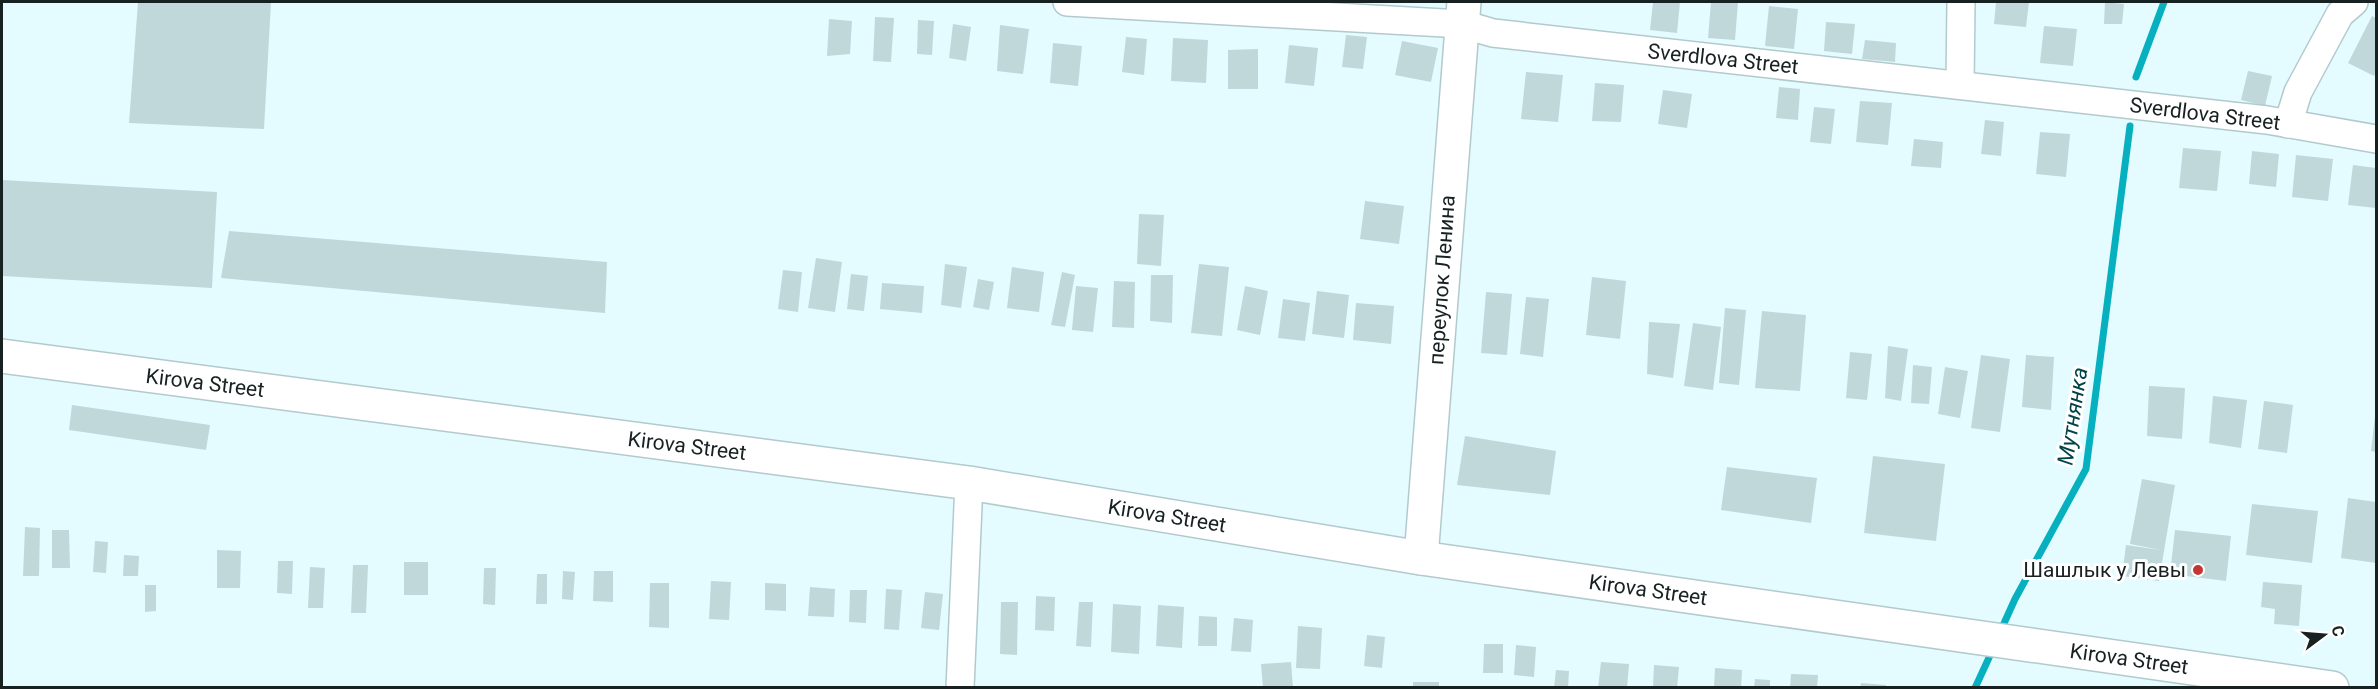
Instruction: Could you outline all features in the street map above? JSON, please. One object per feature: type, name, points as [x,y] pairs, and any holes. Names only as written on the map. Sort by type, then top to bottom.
[{"type":"main road","name":"переулок Ленина","points":[[1421,558],[1463,13]]},
{"type":"main road","name":"Kirova Street","points":[[2,356],[969,483],[1421,558],[2332,687]]},
{"type":"street","name":"Sverdlova Street","points":[[1067,2],[1463,13],[1493,33],[2288,124],[2376,139]]},
{"type":"street","points":[[1960,85],[1961,2]]},
{"type":"street","points":[[2288,124],[2298,92],[2340,14],[2354,2]]},
{"type":"street","points":[[960,687],[969,483]]},
{"type":"building","points":[[138,2],[271,2],[264,129],[129,123]]},
{"type":"building","points":[[1653,2],[1680,2],[1677,33],[1650,30]]},
{"type":"building","points":[[1711,2],[1738,2],[1735,40],[1708,38]]},
{"type":"building","points":[[1996,2],[2029,2],[2026,27],[1994,24]]},
{"type":"building","points":[[2105,2],[2124,4],[2122,24],[2104,24]]},
{"type":"building","points":[[1769,6],[1798,9],[1794,49],[1765,46]]},
{"type":"building","points":[[2372,16],[2376,18],[2376,72],[2374,76],[2348,63]]},
{"type":"building","points":[[875,17],[894,18],[891,62],[873,61]]},
{"type":"building","points":[[829,19],[852,21],[850,54],[827,56]]},
{"type":"building","points":[[918,20],[934,21],[932,55],[917,54]]},
{"type":"building","points":[[1826,22],[1855,24],[1852,54],[1824,51]]},
{"type":"building","points":[[953,24],[971,27],[966,61],[949,58]]},
{"type":"building","points":[[1000,25],[1029,29],[1023,74],[997,71]]},
{"type":"building","points":[[2044,26],[2077,29],[2073,66],[2040,63]]},
{"type":"building","points":[[1346,35],[1367,37],[1363,69],[1342,67]]},
{"type":"building","points":[[1126,37],[1147,39],[1144,75],[1122,72]]},
{"type":"building","points":[[1173,38],[1208,40],[1206,83],[1171,81]]},
{"type":"building","points":[[1865,40],[1896,43],[1895,62],[1862,59]]},
{"type":"building","points":[[1402,41],[1438,48],[1431,82],[1395,75]]},
{"type":"building","points":[[1053,43],[1082,46],[1078,86],[1050,83]]},
{"type":"building","points":[[1289,45],[1318,48],[1314,86],[1285,83]]},
{"type":"building","points":[[1258,49],[1258,89],[1228,89],[1228,50]]},
{"type":"building","points":[[2248,71],[2272,76],[2265,106],[2241,100]]},
{"type":"building","points":[[1526,72],[1563,75],[1558,122],[1521,119]]},
{"type":"building","points":[[1595,83],[1624,85],[1621,122],[1592,121]]},
{"type":"building","points":[[1779,87],[1800,89],[1798,120],[1776,118]]},
{"type":"building","points":[[1663,90],[1692,94],[1687,128],[1658,124]]},
{"type":"building","points":[[1860,101],[1892,103],[1888,145],[1856,142]]},
{"type":"building","points":[[1814,107],[1835,109],[1831,144],[1810,142]]},
{"type":"building","points":[[1985,120],[2004,122],[2001,156],[1981,154]]},
{"type":"building","points":[[2040,132],[2070,134],[2066,177],[2036,174]]},
{"type":"building","points":[[1914,139],[1943,142],[1941,168],[1911,166]]},
{"type":"building","points":[[2183,148],[2221,151],[2217,191],[2179,188]]},
{"type":"building","points":[[2252,151],[2279,154],[2276,187],[2249,184]]},
{"type":"building","points":[[2296,155],[2333,159],[2328,201],[2292,197]]},
{"type":"building","points":[[2353,165],[2376,168],[2376,208],[2348,205]]},
{"type":"building","points":[[2,180],[217,192],[212,288],[2,276]]},
{"type":"building","points":[[1365,201],[1404,206],[1399,244],[1360,239]]},
{"type":"building","points":[[1139,214],[1164,215],[1161,266],[1137,264]]},
{"type":"building","points":[[229,231],[607,262],[605,313],[221,278]]},
{"type":"building","points":[[816,258],[842,262],[835,312],[808,308]]},
{"type":"building","points":[[945,264],[967,267],[961,308],[941,305]]},
{"type":"building","points":[[1199,264],[1229,267],[1222,336],[1191,333]]},
{"type":"building","points":[[1012,267],[1044,272],[1039,312],[1007,308]]},
{"type":"building","points":[[783,270],[802,272],[798,312],[778,309]]},
{"type":"building","points":[[1062,272],[1075,275],[1065,327],[1051,325]]},
{"type":"building","points":[[851,274],[868,276],[864,311],[847,309]]},
{"type":"building","points":[[1151,275],[1173,275],[1172,323],[1150,321]]},
{"type":"building","points":[[1592,277],[1626,281],[1620,339],[1586,335]]},
{"type":"building","points":[[978,279],[994,282],[989,310],[973,307]]},
{"type":"building","points":[[1114,281],[1135,282],[1134,328],[1112,327]]},
{"type":"building","points":[[882,283],[924,286],[922,313],[880,309]]},
{"type":"building","points":[[1076,286],[1098,288],[1093,332],[1072,330]]},
{"type":"building","points":[[1245,286],[1268,291],[1260,335],[1237,330]]},
{"type":"building","points":[[1317,291],[1349,295],[1344,338],[1312,334]]},
{"type":"building","points":[[1486,292],[1512,294],[1507,355],[1481,353]]},
{"type":"building","points":[[1526,297],[1549,299],[1543,357],[1520,354]]},
{"type":"building","points":[[1283,299],[1310,303],[1305,341],[1278,338]]},
{"type":"building","points":[[1356,303],[1394,306],[1391,344],[1353,340]]},
{"type":"building","points":[[1725,308],[1746,310],[1739,385],[1719,383]]},
{"type":"building","points":[[1762,311],[1806,315],[1800,391],[1755,388]]},
{"type":"building","points":[[1649,322],[1680,324],[1673,378],[1647,374]]},
{"type":"building","points":[[1693,323],[1721,327],[1713,390],[1684,386]]},
{"type":"building","points":[[1888,346],[1908,349],[1901,401],[1885,398]]},
{"type":"building","points":[[1850,352],[1872,354],[1867,400],[1846,398]]},
{"type":"building","points":[[1981,355],[2010,359],[2000,432],[1971,428]]},
{"type":"building","points":[[2026,355],[2054,357],[2051,410],[2022,407]]},
{"type":"building","points":[[1913,365],[1932,367],[1929,404],[1911,403]]},
{"type":"building","points":[[1945,367],[1968,371],[1960,418],[1938,414]]},
{"type":"building","points":[[2149,386],[2185,388],[2182,439],[2147,436]]},
{"type":"building","points":[[2213,396],[2247,400],[2241,448],[2209,443]]},
{"type":"building","points":[[2264,401],[2293,405],[2287,453],[2258,449]]},
{"type":"building","points":[[72,405],[210,425],[206,450],[69,430]]},
{"type":"building","points":[[2376,416],[2376,452],[2371,451]]},
{"type":"building","points":[[1465,436],[1556,451],[1550,495],[1457,485]]},
{"type":"building","points":[[1873,456],[1945,464],[1936,541],[1864,533]]},
{"type":"building","points":[[1727,467],[1817,478],[1811,523],[1721,510]]},
{"type":"building","points":[[2142,479],[2175,485],[2159,581],[2122,576],[2126,545],[2161,550],[2130,544]]},
{"type":"building","points":[[2348,498],[2376,502],[2376,563],[2341,558]]},
{"type":"building","points":[[2252,504],[2318,511],[2312,563],[2246,555]]},
{"type":"building","points":[[25,527],[40,528],[39,576],[23,576]]},
{"type":"building","points":[[52,530],[69,530],[70,568],[52,568]]},
{"type":"building","points":[[2175,530],[2231,536],[2226,581],[2170,574]]},
{"type":"building","points":[[95,541],[108,542],[106,573],[93,572]]},
{"type":"building","points":[[217,550],[241,551],[240,588],[217,588]]},
{"type":"building","points":[[124,555],[139,556],[138,576],[123,576]]},
{"type":"building","points":[[278,561],[293,561],[292,594],[277,593]]},
{"type":"building","points":[[404,562],[428,562],[428,595],[404,595]]},
{"type":"building","points":[[353,565],[368,565],[366,613],[351,613]]},
{"type":"building","points":[[310,567],[325,568],[323,608],[308,608]]},
{"type":"building","points":[[484,568],[496,568],[495,605],[483,604]]},
{"type":"building","points":[[563,571],[575,572],[573,600],[562,599]]},
{"type":"building","points":[[594,571],[613,571],[613,602],[593,601]]},
{"type":"building","points":[[537,574],[547,574],[547,604],[536,604]]},
{"type":"building","points":[[711,581],[731,582],[729,620],[709,619]]},
{"type":"building","points":[[2263,582],[2302,585],[2299,626],[2274,624],[2275,609],[2261,607]]},
{"type":"building","points":[[650,583],[669,583],[669,628],[649,627]]},
{"type":"building","points":[[765,583],[786,584],[786,611],[765,610]]},
{"type":"building","points":[[145,585],[156,585],[156,611],[145,612]]},
{"type":"building","points":[[810,587],[835,589],[834,617],[808,616]]},
{"type":"building","points":[[886,589],[902,590],[899,630],[884,629]]},
{"type":"building","points":[[850,590],[867,590],[866,623],[849,622]]},
{"type":"building","points":[[925,592],[943,594],[939,630],[921,628]]},
{"type":"building","points":[[1036,596],[1055,597],[1054,631],[1035,630]]},
{"type":"building","points":[[1001,602],[1018,602],[1017,655],[1000,654]]},
{"type":"building","points":[[1079,602],[1093,602],[1091,647],[1076,646]]},
{"type":"building","points":[[1113,604],[1141,606],[1139,654],[1111,652]]},
{"type":"building","points":[[1158,605],[1184,607],[1182,648],[1156,646]]},
{"type":"building","points":[[1199,616],[1217,617],[1217,646],[1198,646]]},
{"type":"building","points":[[1234,618],[1253,620],[1251,652],[1231,651]]},
{"type":"building","points":[[1298,626],[1322,628],[1320,669],[1296,668]]},
{"type":"building","points":[[1367,635],[1385,637],[1382,668],[1364,666]]},
{"type":"building","points":[[1484,644],[1503,644],[1503,673],[1483,673]]},
{"type":"building","points":[[1516,645],[1536,647],[1534,677],[1514,675]]},
{"type":"building","points":[[1291,662],[1293,688],[1263,688],[1261,664]]},
{"type":"building","points":[[1601,662],[1629,664],[1627,688],[1598,688]]},
{"type":"building","points":[[1654,665],[1679,667],[1677,688],[1653,688]]},
{"type":"building","points":[[1715,668],[1742,670],[1741,688],[1714,688]]},
{"type":"building","points":[[1556,670],[1569,671],[1568,688],[1554,688]]},
{"type":"building","points":[[1791,674],[1818,675],[1817,688],[1790,688]]},
{"type":"building","points":[[1755,679],[1770,680],[1770,688],[1754,688]]},
{"type":"building","points":[[1413,682],[1439,682],[1439,688],[1413,688]]},
{"type":"building","points":[[1861,683],[1886,685],[1886,688],[1860,688]]},
{"type":"waterway","name":"Мутнянка","points":[[2136,77],[2164,2]]},
{"type":"waterway","name":"Мутнянка","points":[[2001,630],[2015,599],[2086,469],[2130,126]]},
{"type":"waterway","name":"Мутнянка","points":[[1975,688],[1993,649]]},
{"type":"place","name":"Шашлык у Левы","points":[[2198,570]]}]
